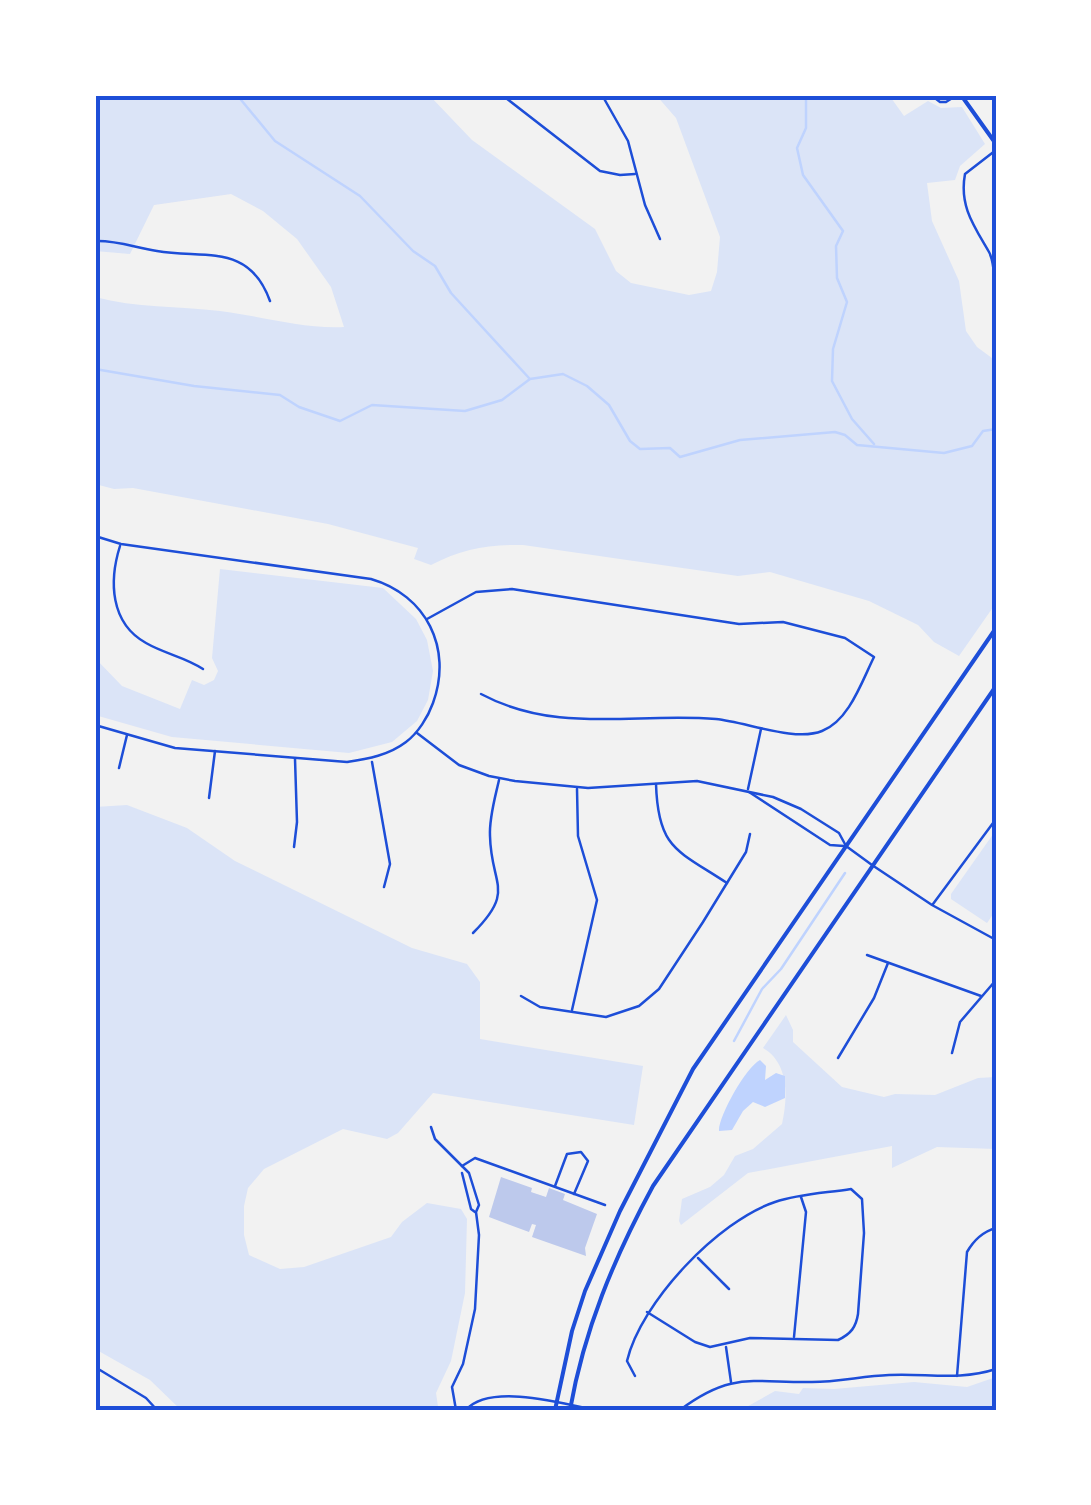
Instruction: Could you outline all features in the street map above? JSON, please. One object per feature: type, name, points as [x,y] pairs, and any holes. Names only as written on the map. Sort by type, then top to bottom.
[{"type":"main road","points":[[959,95],[996,147]]},
{"type":"main road","points":[[556,1407],[584,1291],[670,1110],[717,1032],[996,628]]},
{"type":"main road","points":[[570,1408],[600,1297],[652,1186],[996,686]]},
{"type":"street","points":[[502,95],[600,171],[620,176],[635,174]]},
{"type":"street","points":[[602,95],[628,141],[635,174],[660,239]]},
{"type":"street","points":[[931,95],[940,102],[959,95]]},
{"type":"street","points":[[996,147],[965,174],[962,188],[969,219],[994,254],[996,293]]},
{"type":"street","points":[[95,240],[227,256],[246,265],[264,284],[270,301]]},
{"type":"street","points":[[95,536],[121,544],[392,585],[428,619],[438,643],[438,688],[430,710],[406,742],[371,759],[347,762],[175,748],[95,725]]},
{"type":"street","points":[[121,544],[113,576],[114,598],[121,618],[146,643],[204,669]]},
{"type":"street","points":[[428,619],[476,592],[512,589],[738,624],[783,622],[844,638],[874,657],[835,725],[803,735],[680,717],[615,722],[572,720],[504,706],[482,694]]},
{"type":"street","points":[[748,791],[761,728]]},
{"type":"street","points":[[416,732],[459,764],[499,778],[577,788],[712,782],[801,809],[840,833],[846,846],[872,865],[932,905],[996,940]]},
{"type":"street","points":[[119,768],[127,735]]},
{"type":"street","points":[[209,798],[215,751]]},
{"type":"street","points":[[294,847],[295,758]]},
{"type":"street","points":[[371,759],[390,864],[384,888]]},
{"type":"street","points":[[473,933],[496,908],[499,894],[490,836],[499,778]]},
{"type":"street","points":[[656,783],[658,821],[664,836],[676,850],[727,883]]},
{"type":"street","points":[[572,1012],[597,900],[578,836],[577,788]]},
{"type":"street","points":[[748,791],[830,845],[846,846]]},
{"type":"street","points":[[932,905],[988,825],[996,820]]},
{"type":"street","points":[[522,996],[540,1007],[606,1016],[639,1006],[658,988],[727,883],[746,852],[750,834]]},
{"type":"street","points":[[867,955],[981,996]]},
{"type":"street","points":[[838,1058],[874,998],[888,963]]},
{"type":"street","points":[[952,1053],[960,1022],[996,980]]},
{"type":"street","points":[[431,1127],[435,1139],[469,1173],[480,1205],[476,1212],[479,1236],[475,1309],[463,1364],[452,1386],[456,1410]]},
{"type":"street","points":[[554,1187],[567,1154],[581,1152],[588,1161],[574,1194]]},
{"type":"street","points":[[462,1169],[475,1158],[605,1205]]},
{"type":"street","points":[[462,1169],[470,1209],[476,1212]]},
{"type":"street","points":[[635,1376],[627,1360],[637,1328],[647,1312],[676,1274],[749,1214],[801,1196],[851,1190],[858,1193],[864,1205],[864,1233],[858,1314],[852,1330],[838,1340],[750,1338],[710,1347],[647,1312]]},
{"type":"street","points":[[794,1338],[806,1212],[801,1196]]},
{"type":"street","points":[[956,1378],[966,1252],[973,1241],[996,1228]]},
{"type":"street","points":[[697,1257],[729,1289]]},
{"type":"street","points":[[726,1345],[730,1382]]},
{"type":"street","points":[[95,1368],[146,1398],[157,1410]]},
{"type":"street","points":[[680,1410],[697,1397],[748,1378],[834,1382],[887,1375],[956,1378],[996,1370]]},
{"type":"street","points":[[466,1410],[474,1400],[500,1396],[594,1410]]},
{"type":"street","points":[[487,1410],[496,1410]]},
{"type":"shaded area","points":[[95,95],[429,95],[472,140],[595,229],[616,271],[631,283],[689,295],[711,291],[720,237],[676,118],[656,95],[889,95],[904,116],[928,101],[941,108],[962,107],[985,144],[960,166],[955,180],[927,183],[932,221],[959,281],[966,331],[977,347],[996,361],[996,603],[959,656],[934,642],[918,625],[869,601],[770,572],[738,576],[523,545],[475,549],[431,565],[414,559],[418,548],[328,524],[95,484],[95,297],[344,327],[331,287],[297,239],[263,211],[231,194],[154,205],[130,254],[95,251]]},
{"type":"shaded area","points":[[220,569],[383,588],[416,619],[427,640],[433,671],[428,700],[417,721],[392,742],[349,753],[172,737],[95,715],[95,658],[122,686],[180,709],[192,680],[204,685],[214,680],[218,671],[212,658]]},
{"type":"shaded area","points":[[127,805],[187,828],[235,861],[412,948],[467,964],[480,982],[480,1039],[643,1066],[634,1125],[433,1093],[398,1133],[387,1139],[343,1129],[264,1169],[248,1188],[244,1235],[249,1255],[280,1269],[304,1267],[391,1237],[402,1222],[427,1203],[461,1209],[467,1219],[465,1293],[451,1361],[436,1393],[438,1407],[434,1410],[181,1410],[150,1380],[95,1349],[95,807]]},
{"type":"shaded area","points":[[996,830],[996,910],[987,923],[951,899],[951,894]]},
{"type":"shaded area","points":[[786,1015],[793,1030],[793,1042],[842,1087],[884,1097],[935,1095],[978,1078],[996,1077],[996,1149],[937,1147],[892,1168],[892,1146],[748,1173],[681,1225],[682,1199],[710,1187],[724,1175],[735,1156],[753,1149],[782,1124],[782,1072],[772,1054],[763,1048]]},
{"type":"shaded area","points":[[996,1377],[996,1410],[741,1410],[775,1391],[799,1394],[803,1388],[914,1382],[967,1387]]},
{"type":"water","points":[[760,1060],[766,1066],[765,1080],[776,1073],[785,1076],[785,1098],[765,1107],[753,1102],[732,1130],[719,1131],[734,1093]]},
{"type":"building","points":[[501,1177],[546,1197],[549,1188],[565,1194],[563,1200],[597,1214],[586,1256],[532,1237],[536,1225],[532,1224],[529,1232],[489,1217]]},
{"type":"waterway","points":[[237,95],[275,141],[360,196],[413,251],[435,266],[451,293],[529,378]]},
{"type":"waterway","points":[[806,95],[806,128],[797,148],[803,175],[843,231],[836,246],[837,278],[847,302],[833,349],[832,381],[852,419],[874,444]]},
{"type":"waterway","points":[[95,369],[194,386],[280,395],[299,407],[340,421],[372,405],[465,411],[502,400],[530,379],[563,374],[587,386],[609,405],[630,441],[640,449],[670,448],[680,457],[740,440],[835,432],[857,445],[944,453],[972,446],[983,431],[996,429]]},
{"type":"waterway","points":[[734,1041],[762,989],[781,969],[845,873]]}]
